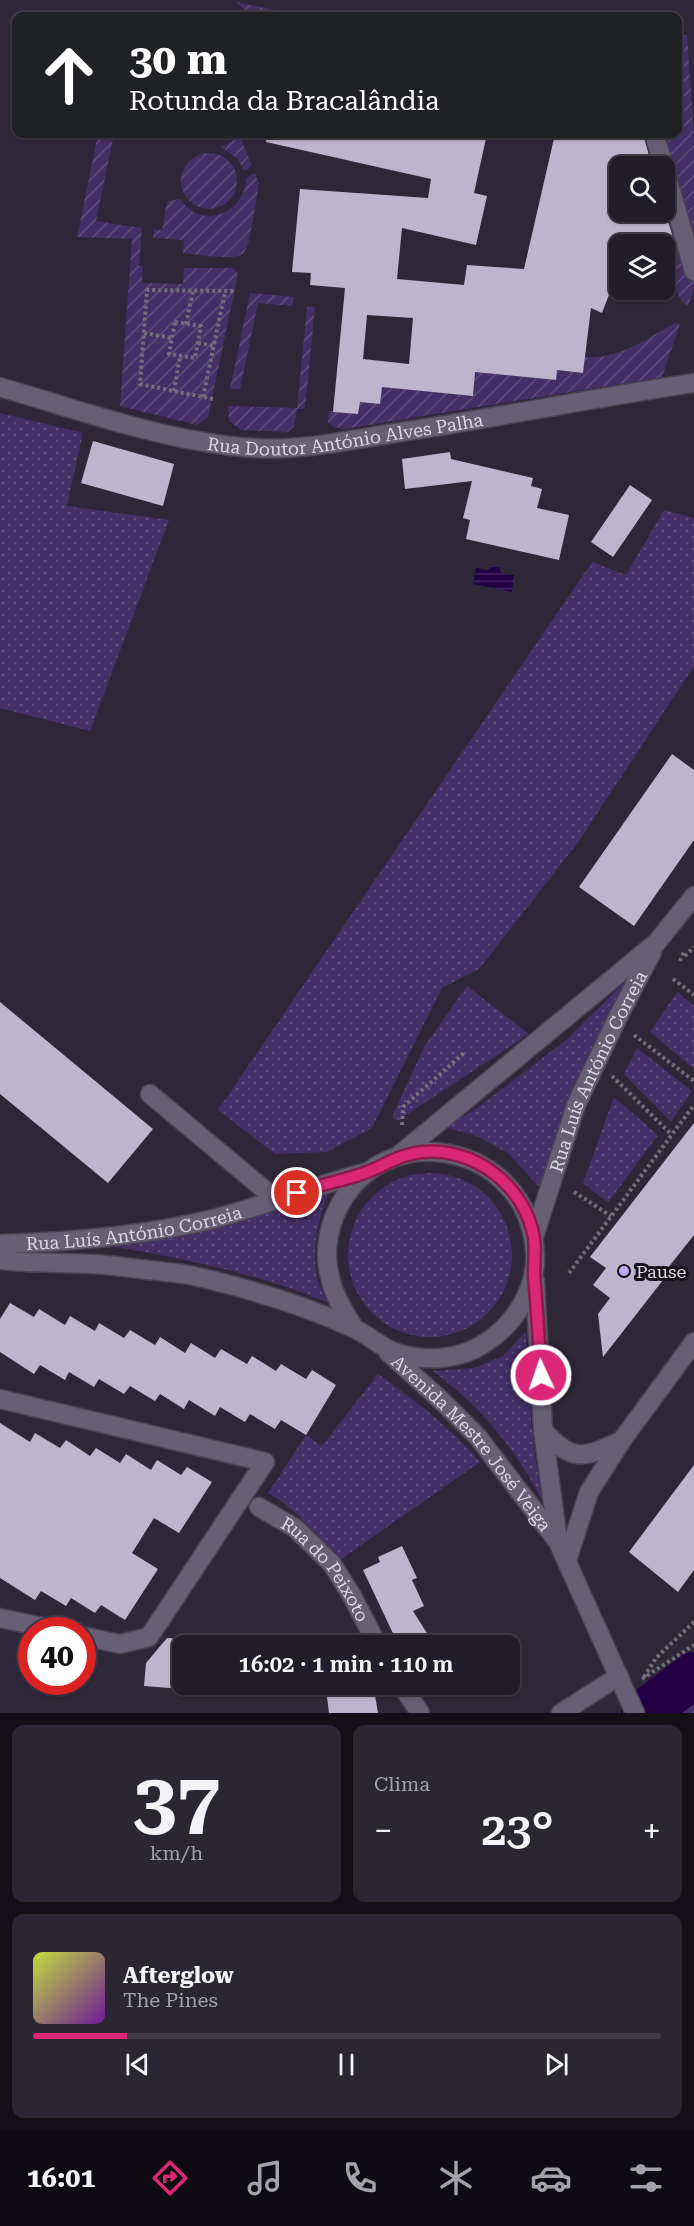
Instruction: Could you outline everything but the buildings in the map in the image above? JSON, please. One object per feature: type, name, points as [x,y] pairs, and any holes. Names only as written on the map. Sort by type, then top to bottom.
[{"type":"street","points":[[655,138],[661,156]]},
{"type":"street","points":[[675,205],[694,271]]},
{"type":"street","name":"Rua Doutor António Alves Palha","points":[[0,387],[133,426],[207,442],[256,448],[302,447],[445,426],[694,383]]},
{"type":"street","name":"Rua Luís António Correia","points":[[534,1238],[576,1105],[657,942],[694,896]]},
{"type":"street","name":"Rua Luís António Correia","points":[[398,1156],[657,942]]},
{"type":"street","points":[[150,1094],[279,1201]]},
{"type":"street","points":[[422,1152],[445,1152],[469,1158],[503,1180],[518,1197],[527,1214],[534,1238],[534,1270],[528,1293],[515,1316],[504,1329],[477,1348],[462,1354],[425,1359],[382,1347],[354,1328],[335,1294],[329,1276],[328,1240],[344,1199],[354,1185],[369,1172],[398,1156],[422,1152]]},
{"type":"street","name":"Rua Luís António Correia","points":[[0,1244],[63,1242],[138,1233],[211,1219],[279,1201],[315,1186],[369,1172]]},
{"type":"street","name":"Rua Luís António Correia","points":[[0,1260],[93,1264],[195,1276],[264,1294],[354,1328]]},
{"type":"street","name":"Avenida Mestre José Veiga","points":[[534,1270],[543,1430],[558,1542]]},
{"type":"street","points":[[567,1560],[589,1492],[622,1440],[694,1342]]},
{"type":"street","name":"Avenida Mestre José Veiga","points":[[382,1347],[478,1437],[558,1542],[635,1713]]},
{"type":"street","points":[[0,1399],[265,1462],[149,1637],[120,1644],[96,1639]]},
{"type":"street","points":[[543,1430],[557,1446],[572,1454],[593,1454],[622,1440]]},
{"type":"street","name":"Rua do Peixoto","points":[[259,1507],[295,1528],[332,1564],[372,1635]]},
{"type":"street","points":[[0,1618],[18,1622]]},
{"type":"street","points":[[561,1713],[622,1684]]},
{"type":"street","points":[[408,1695],[420,1713]]},
{"type":"path","points":[[213,399],[140,384],[147,290],[235,291]]},
{"type":"path","points":[[186,324],[193,291]]},
{"type":"path","points":[[203,397],[225,291]]},
{"type":"path","points":[[175,321],[201,326],[195,358],[169,354],[172,338],[175,321]]},
{"type":"path","points":[[144,333],[172,338]]},
{"type":"path","points":[[198,343],[214,346]]},
{"type":"path","points":[[174,391],[180,356]]},
{"type":"path","points":[[680,961],[694,947]]},
{"type":"path","points":[[673,979],[694,995]]},
{"type":"path","points":[[631,1033],[694,1081]]},
{"type":"path","points":[[402,1126],[403,1107],[465,1052]]},
{"type":"path","points":[[612,1075],[671,1134]]},
{"type":"path","points":[[569,1273],[694,1105]]},
{"type":"path","points":[[574,1192],[610,1216]]},
{"type":"path","points":[[694,1622],[656,1658],[644,1678],[694,1645]]},
{"type":"shaded area","points":[[236,2],[284,12],[247,12]]},
{"type":"shaded area","points":[[687,35],[694,136],[694,250],[675,183],[675,156],[667,156],[662,138],[682,138],[682,36]]},
{"type":"shaded area","points":[[97,138],[113,138],[96,221],[142,228],[139,266],[143,266],[142,283],[183,284],[184,268],[233,268],[238,274],[208,417],[197,425],[120,406],[132,239],[77,237]]},
{"type":"shaded area","points":[[240,138],[252,166],[244,171],[238,159],[221,147]]},
{"type":"shaded area","points":[[209,153],[220,155],[229,161],[235,170],[237,181],[235,192],[229,201],[220,207],[209,209],[198,207],[189,201],[183,192],[181,181],[183,170],[189,161],[198,155]]},
{"type":"shaded area","points":[[255,173],[259,184],[249,241],[242,254],[223,257],[183,253],[184,240],[153,238],[154,229],[162,230],[167,201],[180,199],[189,209],[199,214],[210,216],[220,214],[230,209],[238,201],[244,191],[246,178]]},
{"type":"shaded area","points":[[620,222],[672,222],[677,224],[694,281],[694,289],[688,306],[682,302],[675,288],[675,234],[615,234]]},
{"type":"shaded area","points":[[250,293],[294,297],[292,306],[258,303],[240,389],[230,389]]},
{"type":"shaded area","points":[[307,307],[315,307],[305,409],[297,409],[294,426],[288,432],[241,430],[229,421],[228,406],[297,408]]},
{"type":"shaded area","points":[[675,323],[680,324],[662,377],[344,429],[333,427],[328,422],[329,411],[358,414],[360,402],[380,404],[382,387],[473,396],[475,372],[555,380],[557,370],[583,373],[585,357],[620,352]]},
{"type":"shaded area","points":[[0,413],[83,433],[67,506],[169,520],[90,731],[0,708]]},
{"type":"shaded area","points":[[664,510],[694,518],[694,666],[579,841],[479,969],[442,988],[372,1128],[327,1152],[275,1154],[218,1110],[592,562],[626,575]]},
{"type":"shaded area","points":[[494,565],[500,568],[501,573],[514,575],[512,592],[473,584],[476,568],[488,570]]},
{"type":"shaded area","points":[[636,971],[607,1020],[584,1066],[560,1127],[540,1188],[508,1153],[479,1137],[446,1127],[477,1108],[566,1040]]},
{"type":"shaded area","points":[[467,986],[529,1034],[397,1121],[392,1117],[424,1047]]},
{"type":"shaded area","points":[[677,992],[694,1006],[694,1069],[650,1032]]},
{"type":"shaded area","points":[[637,1048],[692,1091],[671,1122],[624,1074]]},
{"type":"shaded area","points":[[614,1097],[658,1135],[608,1203],[583,1183]]},
{"type":"shaded area","points":[[430,1173],[446,1174],[461,1179],[488,1197],[506,1224],[511,1239],[511,1271],[506,1286],[488,1313],[461,1331],[446,1336],[430,1337],[414,1336],[399,1331],[372,1313],[354,1286],[349,1271],[348,1255],[349,1239],[354,1224],[372,1197],[399,1179],[414,1174]]},
{"type":"shaded area","points":[[330,1189],[319,1221],[315,1254],[318,1279],[327,1302],[245,1274],[103,1245],[171,1237],[227,1225]]},
{"type":"shaded area","points":[[526,1331],[531,1417],[543,1502],[521,1464],[496,1430],[467,1399],[433,1371],[474,1368],[503,1356]]},
{"type":"shaded area","points":[[378,1374],[445,1426],[480,1462],[340,1560],[297,1515],[268,1493],[306,1435],[322,1446]]},
{"type":"shaded area","points":[[694,1664],[694,1688],[664,1709],[657,1692]]},
{"type":"shaded area","points":[[694,1688],[694,1713],[666,1713],[664,1709]]},
{"type":"waterway","points":[[644,1713],[694,1675]]},
{"type":"place","name":"Pause","points":[[624,1271]]},
{"type":"route","points":[[297,1193],[369,1172],[398,1156],[422,1152],[445,1152],[469,1158],[487,1168],[503,1180],[518,1197],[527,1214],[534,1238],[541,1375]]}]
